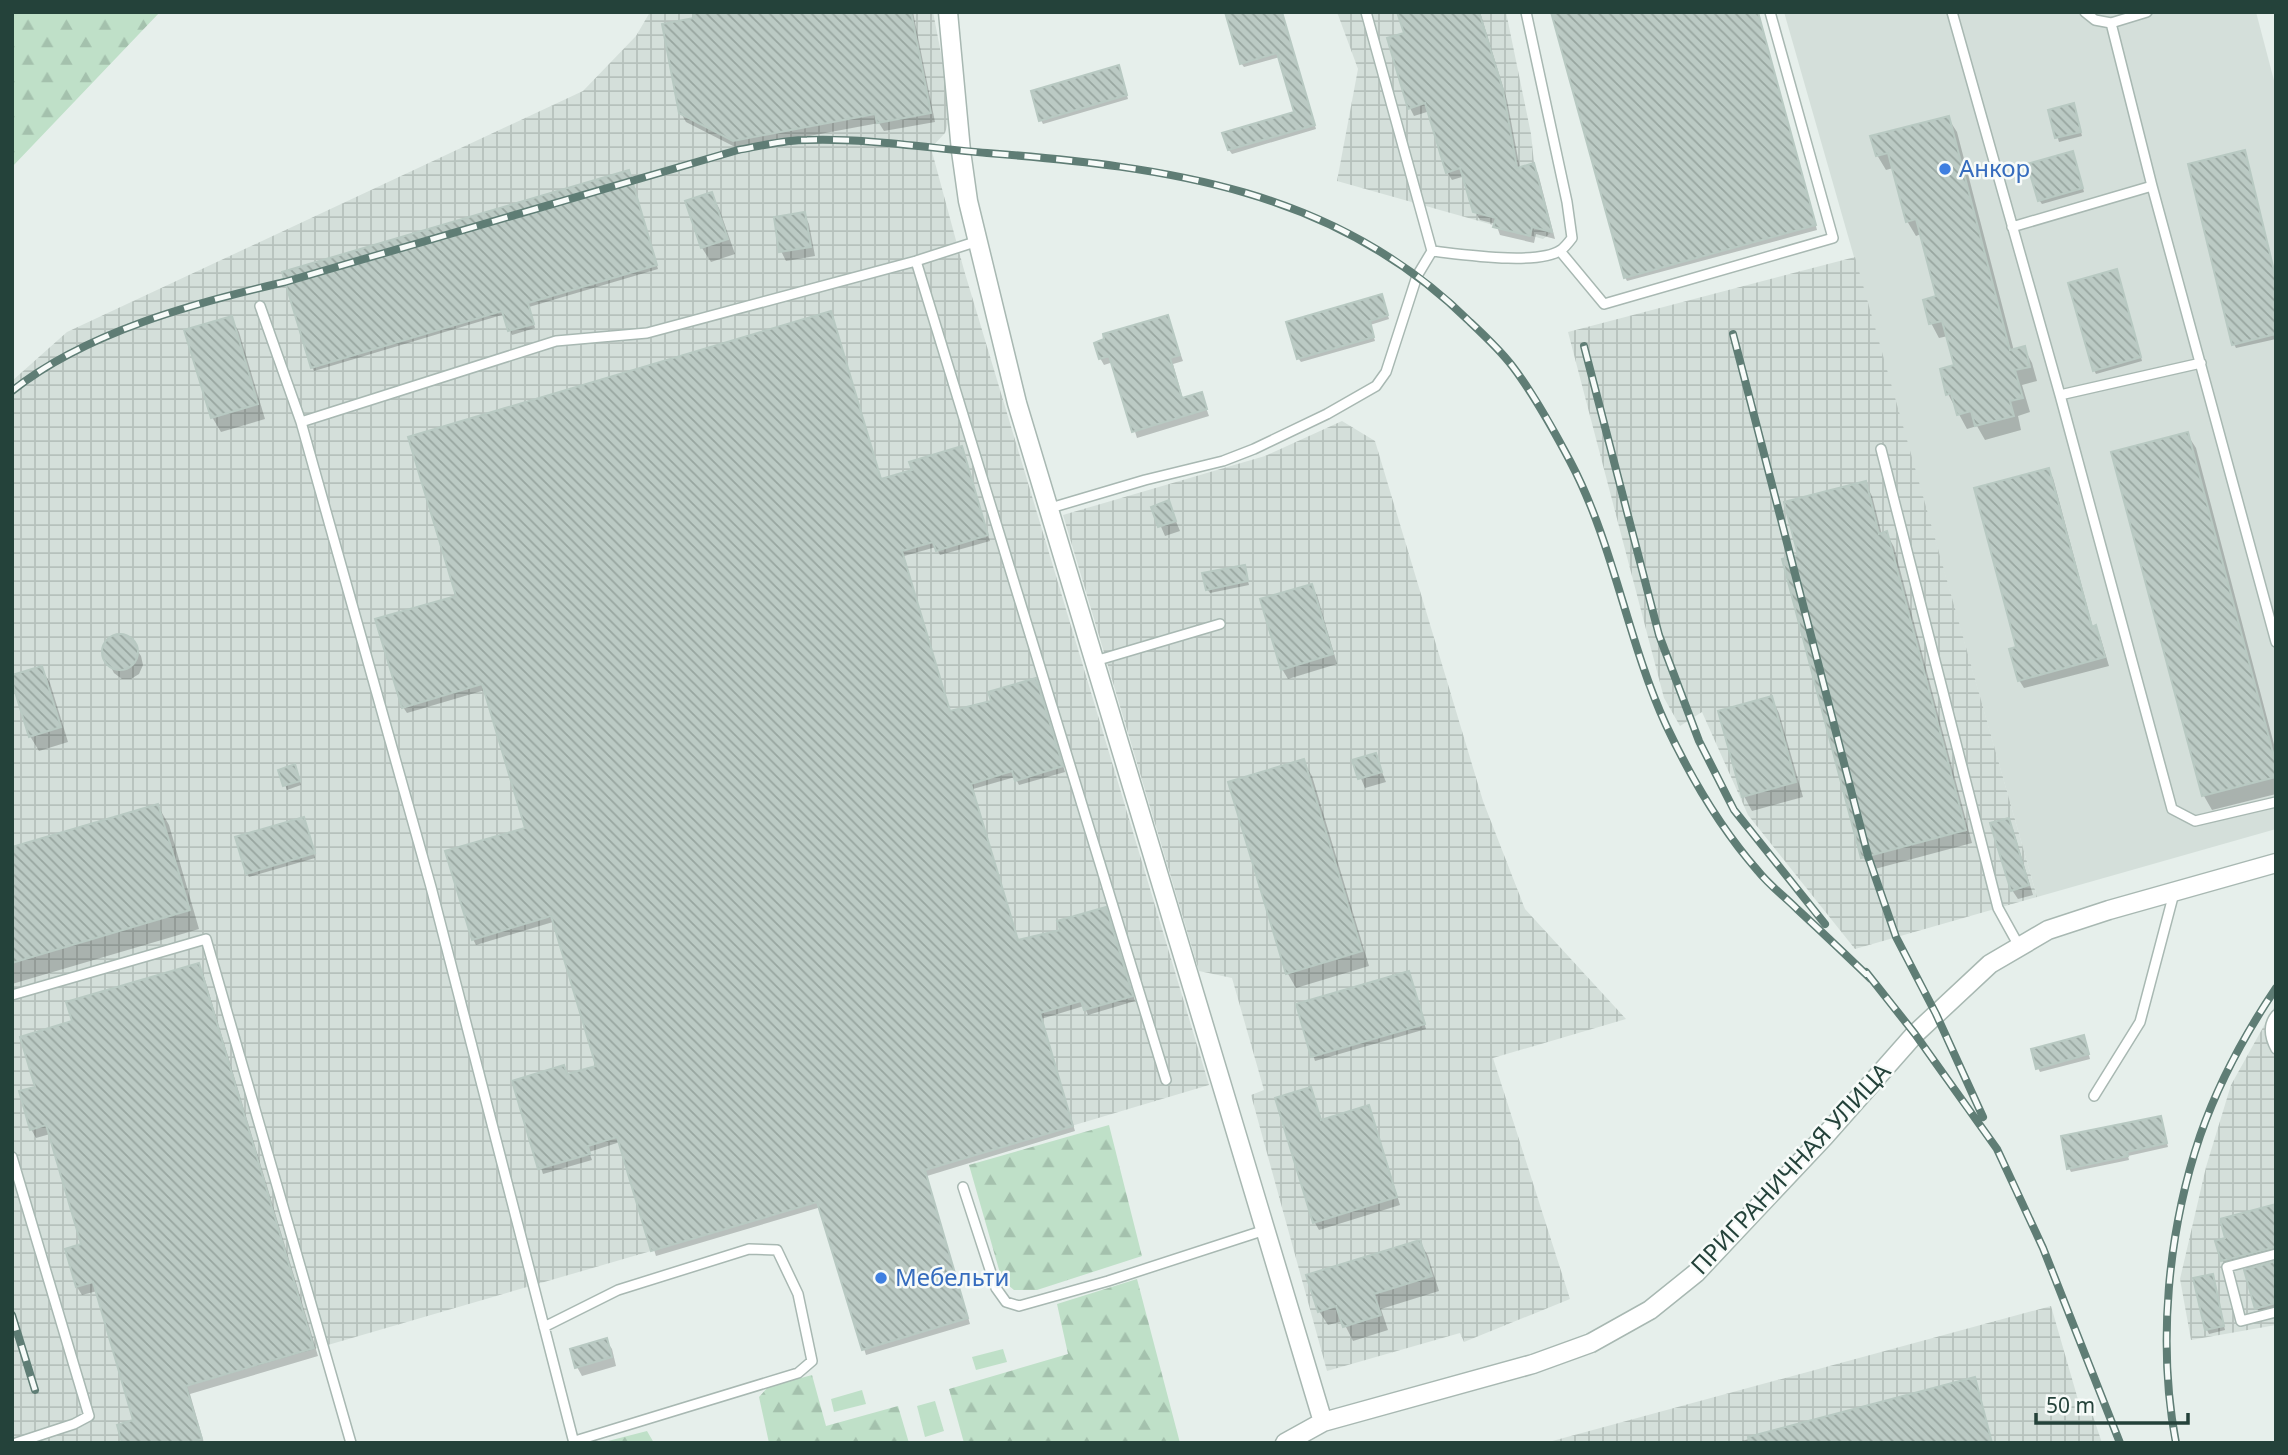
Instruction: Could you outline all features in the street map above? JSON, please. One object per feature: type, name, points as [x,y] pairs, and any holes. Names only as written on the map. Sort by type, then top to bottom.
[{"type":"street","points":[[948,12],[968,201],[1017,403],[1323,1422]]},
{"type":"street","name":"ПРИГРАНИЧНАЯ УЛИЦА","points":[[1285,1443],[1323,1422],[1533,1364],[1591,1343],[1650,1310],[1696,1273],[1824,1137],[1915,1034],[1990,964],[2048,930],[2276,863]]},
{"type":"lane","points":[[1047,509],[1145,480],[1223,461],[1254,449],[1315,420],[1376,386],[1387,372],[1417,276],[1432,251],[1366,12]]},
{"type":"lane","points":[[1432,251],[1538,257],[1560,251],[1572,238],[1567,202],[1526,12]]},
{"type":"lane","points":[[1560,251],[1604,304],[1833,237],[1770,12]]},
{"type":"lane","points":[[1952,12],[2060,395],[2172,809],[2195,821],[2276,802]]},
{"type":"lane","points":[[2085,12],[2095,20],[2111,23],[2147,12]]},
{"type":"lane","points":[[2111,23],[2152,186],[2276,642]]},
{"type":"lane","points":[[2012,227],[2152,186]]},
{"type":"lane","points":[[302,422],[556,341],[647,333],[916,261],[978,241]]},
{"type":"lane","points":[[916,261],[1166,1080]]},
{"type":"lane","points":[[260,306],[302,422],[431,887],[544,1327],[574,1442],[798,1373],[812,1361],[798,1294],[777,1250],[749,1249],[618,1290],[544,1327]]},
{"type":"lane","points":[[2060,395],[2202,363]]},
{"type":"lane","points":[[1881,449],[1998,908],[2019,946]]},
{"type":"lane","points":[[1093,662],[1220,624]]},
{"type":"lane","points":[[2094,1096],[2140,1021],[2174,893]]},
{"type":"lane","points":[[12,995],[205,939],[351,1443]]},
{"type":"lane","points":[[2276,1015],[2272,1019],[2269,1034],[2276,1049]]},
{"type":"lane","points":[[12,1157],[89,1416],[74,1424],[16,1443]]},
{"type":"lane","points":[[963,1187],[996,1288],[1006,1302],[1019,1306],[1265,1230]]},
{"type":"lane","points":[[2276,1254],[2227,1267],[2241,1321],[2276,1312]]},
{"type":"shaded area","points":[[650,12],[933,12],[952,110],[945,133],[931,148],[964,270],[1209,1085],[187,1386],[202,1439],[187,1443],[12,1443],[12,381],[67,332],[583,91],[636,36]]},
{"type":"shaded area","points":[[1337,12],[1506,12],[1531,134],[1534,163],[1552,232],[1543,239],[1337,181],[1358,69]]},
{"type":"shaded area","points":[[1784,12],[2256,12],[2276,88],[2276,829],[2037,897]]},
{"type":"shaded area","points":[[1855,257],[2037,897],[1855,949],[1748,815],[1702,712],[1680,726],[1664,698],[1568,332]]},
{"type":"shaded area","points":[[1342,421],[1375,441],[1483,801],[1525,909],[1626,1019],[1493,1058],[1570,1299],[1464,1342],[1460,1333],[1327,1371],[1251,1095],[1264,1090],[1232,978],[1199,971],[1063,515],[1265,456]]},
{"type":"shaded area","points":[[2276,1004],[2276,1325],[2191,1340],[2180,1279],[2206,1167],[2231,1085]]},
{"type":"shaded area","points":[[2051,1306],[2081,1410],[2093,1416],[2102,1443],[1545,1443]]},
{"type":"green space","points":[[12,12],[160,12],[12,167]]},
{"type":"green space","points":[[1109,1125],[1142,1256],[1037,1290],[1014,1290],[1002,1280],[969,1165]]},
{"type":"green space","points":[[1137,1279],[1180,1443],[964,1443],[949,1389],[1068,1354],[1057,1304]]},
{"type":"green space","points":[[1003,1349],[1007,1362],[976,1370],[972,1357]]},
{"type":"green space","points":[[812,1375],[826,1426],[898,1406],[909,1443],[769,1443],[759,1397],[768,1387]]},
{"type":"green space","points":[[862,1390],[866,1404],[834,1412],[831,1399]]},
{"type":"green space","points":[[935,1401],[944,1431],[925,1437],[917,1406]]},
{"type":"green space","points":[[647,1431],[654,1443],[604,1443],[608,1441]]},
{"type":"building","points":[[693,12],[911,12],[931,113],[877,123],[875,114],[733,141],[679,113],[662,24],[694,18]]},
{"type":"building","points":[[1225,12],[1282,12],[1315,125],[1228,150],[1222,133],[1294,112],[1277,53],[1240,64]]},
{"type":"building","points":[[1397,12],[1479,12],[1503,90],[1517,168],[1534,163],[1552,232],[1532,227],[1530,236],[1493,227],[1496,218],[1473,212],[1460,168],[1446,173],[1425,103],[1408,109],[1387,38],[1404,33]]},
{"type":"building","points":[[1551,12],[1758,12],[1816,225],[1624,278]]},
{"type":"building","points":[[1119,65],[1127,95],[1039,121],[1031,91]]},
{"type":"building","points":[[2074,103],[2081,132],[2055,138],[2048,110]]},
{"type":"building","points":[[1949,116],[2010,350],[2025,346],[2030,367],[2015,370],[2023,398],[2010,401],[2014,416],[1975,426],[1971,411],[1957,415],[1951,393],[1946,395],[1940,369],[1954,365],[1942,321],[1929,324],[1923,300],[1936,296],[1916,219],[1906,222],[1888,153],[1876,156],[1870,136]]},
{"type":"building","points":[[2245,150],[2276,279],[2276,334],[2232,345],[2188,164]]},
{"type":"building","points":[[2073,151],[2083,188],[2038,201],[2027,164]]},
{"type":"building","points":[[629,170],[657,265],[528,303],[534,324],[508,331],[502,311],[311,368],[282,272]]},
{"type":"building","points":[[712,192],[728,239],[701,248],[685,201]]},
{"type":"building","points":[[805,212],[811,247],[779,252],[774,217]]},
{"type":"building","points":[[2117,269],[2141,357],[2093,371],[2068,283]]},
{"type":"building","points":[[1382,294],[1388,315],[1370,321],[1374,337],[1297,359],[1286,322]]},
{"type":"building","points":[[831,311],[881,479],[912,470],[909,462],[962,446],[988,535],[936,551],[933,542],[902,551],[950,711],[991,701],[988,692],[1036,678],[1063,766],[1015,781],[1012,771],[971,784],[1018,940],[1060,930],[1057,921],[1106,907],[1133,996],[1084,1010],[1081,1001],[1040,1013],[1073,1126],[925,1170],[968,1318],[862,1350],[817,1202],[651,1251],[617,1137],[588,1146],[590,1154],[538,1169],[512,1081],[564,1065],[567,1074],[596,1066],[551,916],[472,940],[445,851],[525,828],[482,684],[402,708],[375,619],[456,596],[408,437]]},
{"type":"building","points":[[1168,315],[1180,355],[1170,358],[1182,398],[1202,392],[1207,409],[1132,432],[1109,356],[1099,359],[1094,343],[1104,339],[1103,334]]},
{"type":"building","points":[[232,316],[258,404],[211,418],[184,330]]},
{"type":"building","points":[[2188,432],[2276,764],[2276,777],[2202,796],[2111,452]]},
{"type":"building","points":[[2049,468],[2092,627],[2096,625],[2105,657],[2018,681],[2009,649],[2016,647],[1974,488]]},
{"type":"building","points":[[1866,481],[1879,534],[1887,531],[1966,830],[1861,858],[1782,559],[1798,555],[1784,502]]},
{"type":"building","points":[[1169,500],[1176,521],[1158,527],[1151,507]]},
{"type":"building","points":[[1245,565],[1248,581],[1206,590],[1202,573]]},
{"type":"building","points":[[1312,584],[1333,654],[1281,670],[1260,599]]},
{"type":"building","points":[[120,634],[133,639],[138,652],[133,665],[120,670],[107,665],[102,652],[107,639]]},
{"type":"building","points":[[42,666],[61,727],[29,737],[12,675]]},
{"type":"building","points":[[1772,696],[1796,782],[1742,797],[1718,711]]},
{"type":"building","points":[[1376,753],[1382,772],[1358,779],[1352,760]]},
{"type":"building","points":[[1304,759],[1362,951],[1286,974],[1228,782]]},
{"type":"building","points":[[295,764],[300,781],[283,786],[278,770]]},
{"type":"building","points":[[158,804],[190,910],[12,963],[12,847]]},
{"type":"building","points":[[304,817],[315,853],[246,874],[235,837]]},
{"type":"building","points":[[2009,818],[2029,885],[2011,891],[1990,823]]},
{"type":"building","points":[[199,963],[314,1348],[186,1386],[202,1439],[187,1443],[122,1443],[117,1425],[133,1420],[93,1282],[76,1287],[65,1249],[81,1244],[46,1125],[30,1130],[19,1091],[35,1087],[20,1037],[72,1021],[66,1002]]},
{"type":"building","points":[[1409,971],[1425,1024],[1311,1057],[1296,1004]]},
{"type":"building","points":[[2084,1035],[2089,1054],[2036,1069],[2031,1049]]},
{"type":"building","points":[[1311,1087],[1321,1120],[1369,1105],[1397,1197],[1313,1223],[1275,1098]]},
{"type":"building","points":[[2161,1116],[2167,1143],[2127,1152],[2128,1156],[2067,1169],[2061,1136]]},
{"type":"building","points":[[2276,1204],[2276,1247],[2221,1261],[2215,1241],[2225,1238],[2220,1219]]},
{"type":"building","points":[[1420,1240],[1432,1276],[1374,1294],[1381,1315],[1343,1327],[1336,1306],[1318,1312],[1306,1275]]},
{"type":"building","points":[[2276,1261],[2276,1303],[2255,1309],[2244,1270]]},
{"type":"building","points":[[2213,1274],[2224,1326],[2205,1330],[2193,1278]]},
{"type":"building","points":[[607,1338],[612,1357],[575,1368],[570,1349]]},
{"type":"building","points":[[1975,1377],[1992,1443],[1749,1443],[1748,1437]]},
{"type":"railway","points":[[12,391],[73,352],[107,336],[178,310],[285,282],[738,150],[772,144],[798,140],[852,140],[1054,159],[1184,178],[1246,193],[1306,214],[1363,241],[1418,277],[1470,322],[1508,361],[1529,389],[1585,493],[1598,525],[1652,693],[1696,783],[1731,838],[1762,876],[1871,979]]},
{"type":"railway","points":[[1733,334],[1868,856],[1896,937],[1936,1014],[1983,1117]]},
{"type":"railway","points":[[1584,346],[1659,635],[1699,741],[1734,810],[1825,924]]},
{"type":"railway","points":[[1866,972],[1915,1034],[1997,1149],[2043,1248],[2120,1443]]},
{"type":"railway","points":[[2176,1443],[2167,1367],[2167,1327],[2173,1249],[2180,1210],[2200,1136],[2215,1097],[2243,1041],[2276,988]]},
{"type":"railway","points":[[12,1315],[35,1390]]},
{"type":"place","name":"Анкор","points":[[1945,169]]},
{"type":"place","name":"Мебельти","points":[[881,1278]]}]
